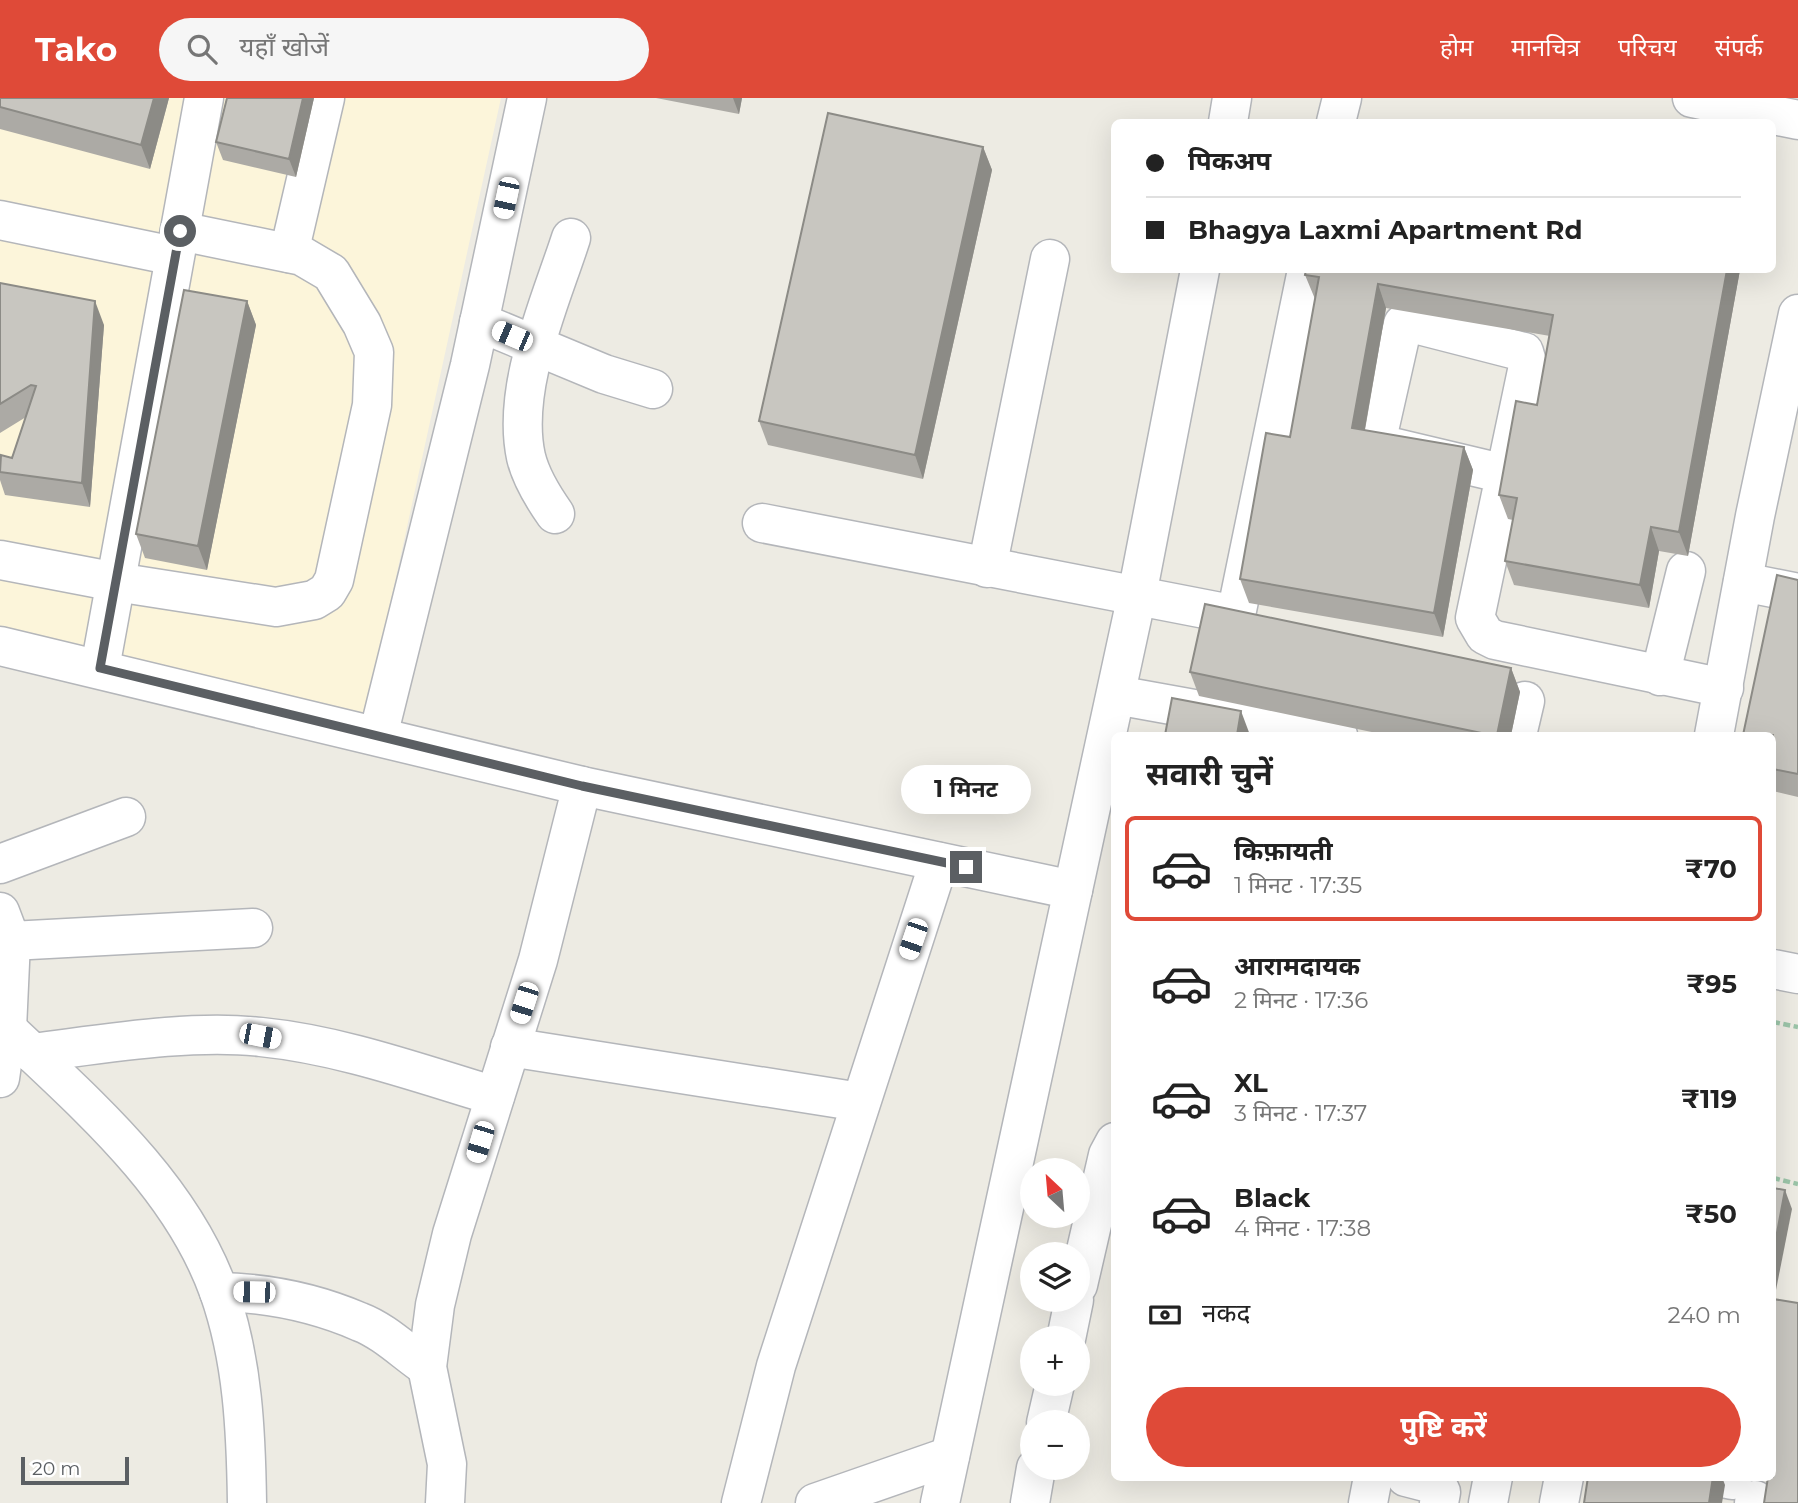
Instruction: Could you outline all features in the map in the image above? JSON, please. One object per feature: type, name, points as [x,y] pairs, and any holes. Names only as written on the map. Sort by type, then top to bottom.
[{"type":"street","points":[[100,668],[204,98]]},
{"type":"street","points":[[289,253],[325,98]]},
{"type":"street","points":[[378,736],[479,322],[527,98]]},
{"type":"street","points":[[1228,119],[1232,98]]},
{"type":"street","points":[[1337,119],[1342,98]]},
{"type":"street","points":[[1692,98],[1798,120]]},
{"type":"street","points":[[0,220],[302,256],[331,274],[347,296],[374,352],[372,405],[334,580],[327,592],[314,600],[276,607],[116,582],[0,560]]},
{"type":"street","points":[[555,514],[539,490],[526,458],[522,421],[535,345],[571,238]]},
{"type":"street","points":[[987,568],[1050,259]]},
{"type":"street","points":[[940,1503],[1138,595],[1199,273]]},
{"type":"street","points":[[761,523],[1231,615],[1238,613],[1306,273]]},
{"type":"street","points":[[1715,732],[1743,582],[1793,366],[1798,314]]},
{"type":"street","points":[[479,322],[604,374],[653,388]]},
{"type":"street","points":[[1505,474],[1383,445],[1377,439],[1403,324],[1411,323],[1527,355],[1528,366],[1475,618],[1478,626],[1495,640],[1724,688]]},
{"type":"street","points":[[1660,676],[1686,571]]},
{"type":"street","points":[[1743,582],[1798,593]]},
{"type":"street","points":[[0,646],[582,786],[1073,890]]},
{"type":"street","points":[[1116,695],[1272,729],[1305,732]]},
{"type":"street","points":[[445,1503],[447,1464],[427,1367],[435,1305],[452,1234],[538,960],[582,786]]},
{"type":"street","points":[[0,864],[126,817]]},
{"type":"street","points":[[741,1503],[776,1366],[939,862]]},
{"type":"street","points":[[0,1078],[19,1041],[5,927],[253,928]]},
{"type":"street","points":[[1776,970],[1798,974]]},
{"type":"street","points":[[19,1041],[260,1036],[354,1054],[495,1096]]},
{"type":"street","points":[[19,1041],[98,1116],[155,1181],[191,1234],[219,1292],[239,1371],[247,1503]]},
{"type":"street","points":[[510,1047],[860,1102]]},
{"type":"street","points":[[1088,1242],[1111,1149]]},
{"type":"street","points":[[219,1292],[254,1292],[363,1322],[427,1367]]},
{"type":"street","points":[[815,1503],[950,1456]]},
{"type":"street","points":[[1030,1503],[1034,1480]]},
{"type":"street","points":[[1368,1503],[1372,1481]]},
{"type":"street","points":[[1422,1481],[1437,1485],[1441,1492],[1439,1503]]},
{"type":"street","points":[[1488,1503],[1492,1481]]},
{"type":"street","points":[[1559,1503],[1563,1481]]},
{"type":"path","points":[[1776,1023],[1798,1027]]},
{"type":"path","points":[[1776,1179],[1798,1184]]},
{"type":"shaded area","points":[[0,98],[501,98],[366,714],[0,636]]},
{"type":"building","points":[[0,98],[154,98],[141,145],[0,107]]},
{"type":"building","points":[[227,98],[303,98],[289,159],[216,142]]},
{"type":"building","points":[[828,113],[983,147],[915,455],[759,421]]},
{"type":"building","points":[[1726,273],[1679,532],[1651,527],[1640,585],[1505,561],[1517,498],[1499,495],[1516,401],[1537,405],[1553,315],[1378,284],[1352,428],[1464,447],[1434,613],[1240,579],[1266,433],[1290,437],[1319,277],[1305,275]]},
{"type":"building","points":[[0,283],[95,301],[82,483],[0,472],[1,455],[12,458],[36,386],[31,385],[0,404]]},
{"type":"building","points":[[184,290],[247,301],[198,546],[136,534]]},
{"type":"building","points":[[1777,575],[1798,580],[1798,774],[1776,770],[1776,732],[1744,732]]},
{"type":"building","points":[[1205,604],[1511,668],[1498,732],[1477,732],[1190,672]]},
{"type":"building","points":[[1172,698],[1241,711],[1238,732],[1166,732]]},
{"type":"building","points":[[1776,1188],[1785,1190],[1776,1238]]},
{"type":"building","points":[[1776,1299],[1798,1303],[1798,1503],[1764,1503],[1767,1481],[1776,1481]]},
{"type":"building","points":[[1587,1481],[1712,1481],[1709,1503],[1584,1503]]},
{"type":"route","points":[[180,231],[100,668],[582,786],[966,867]]}]
